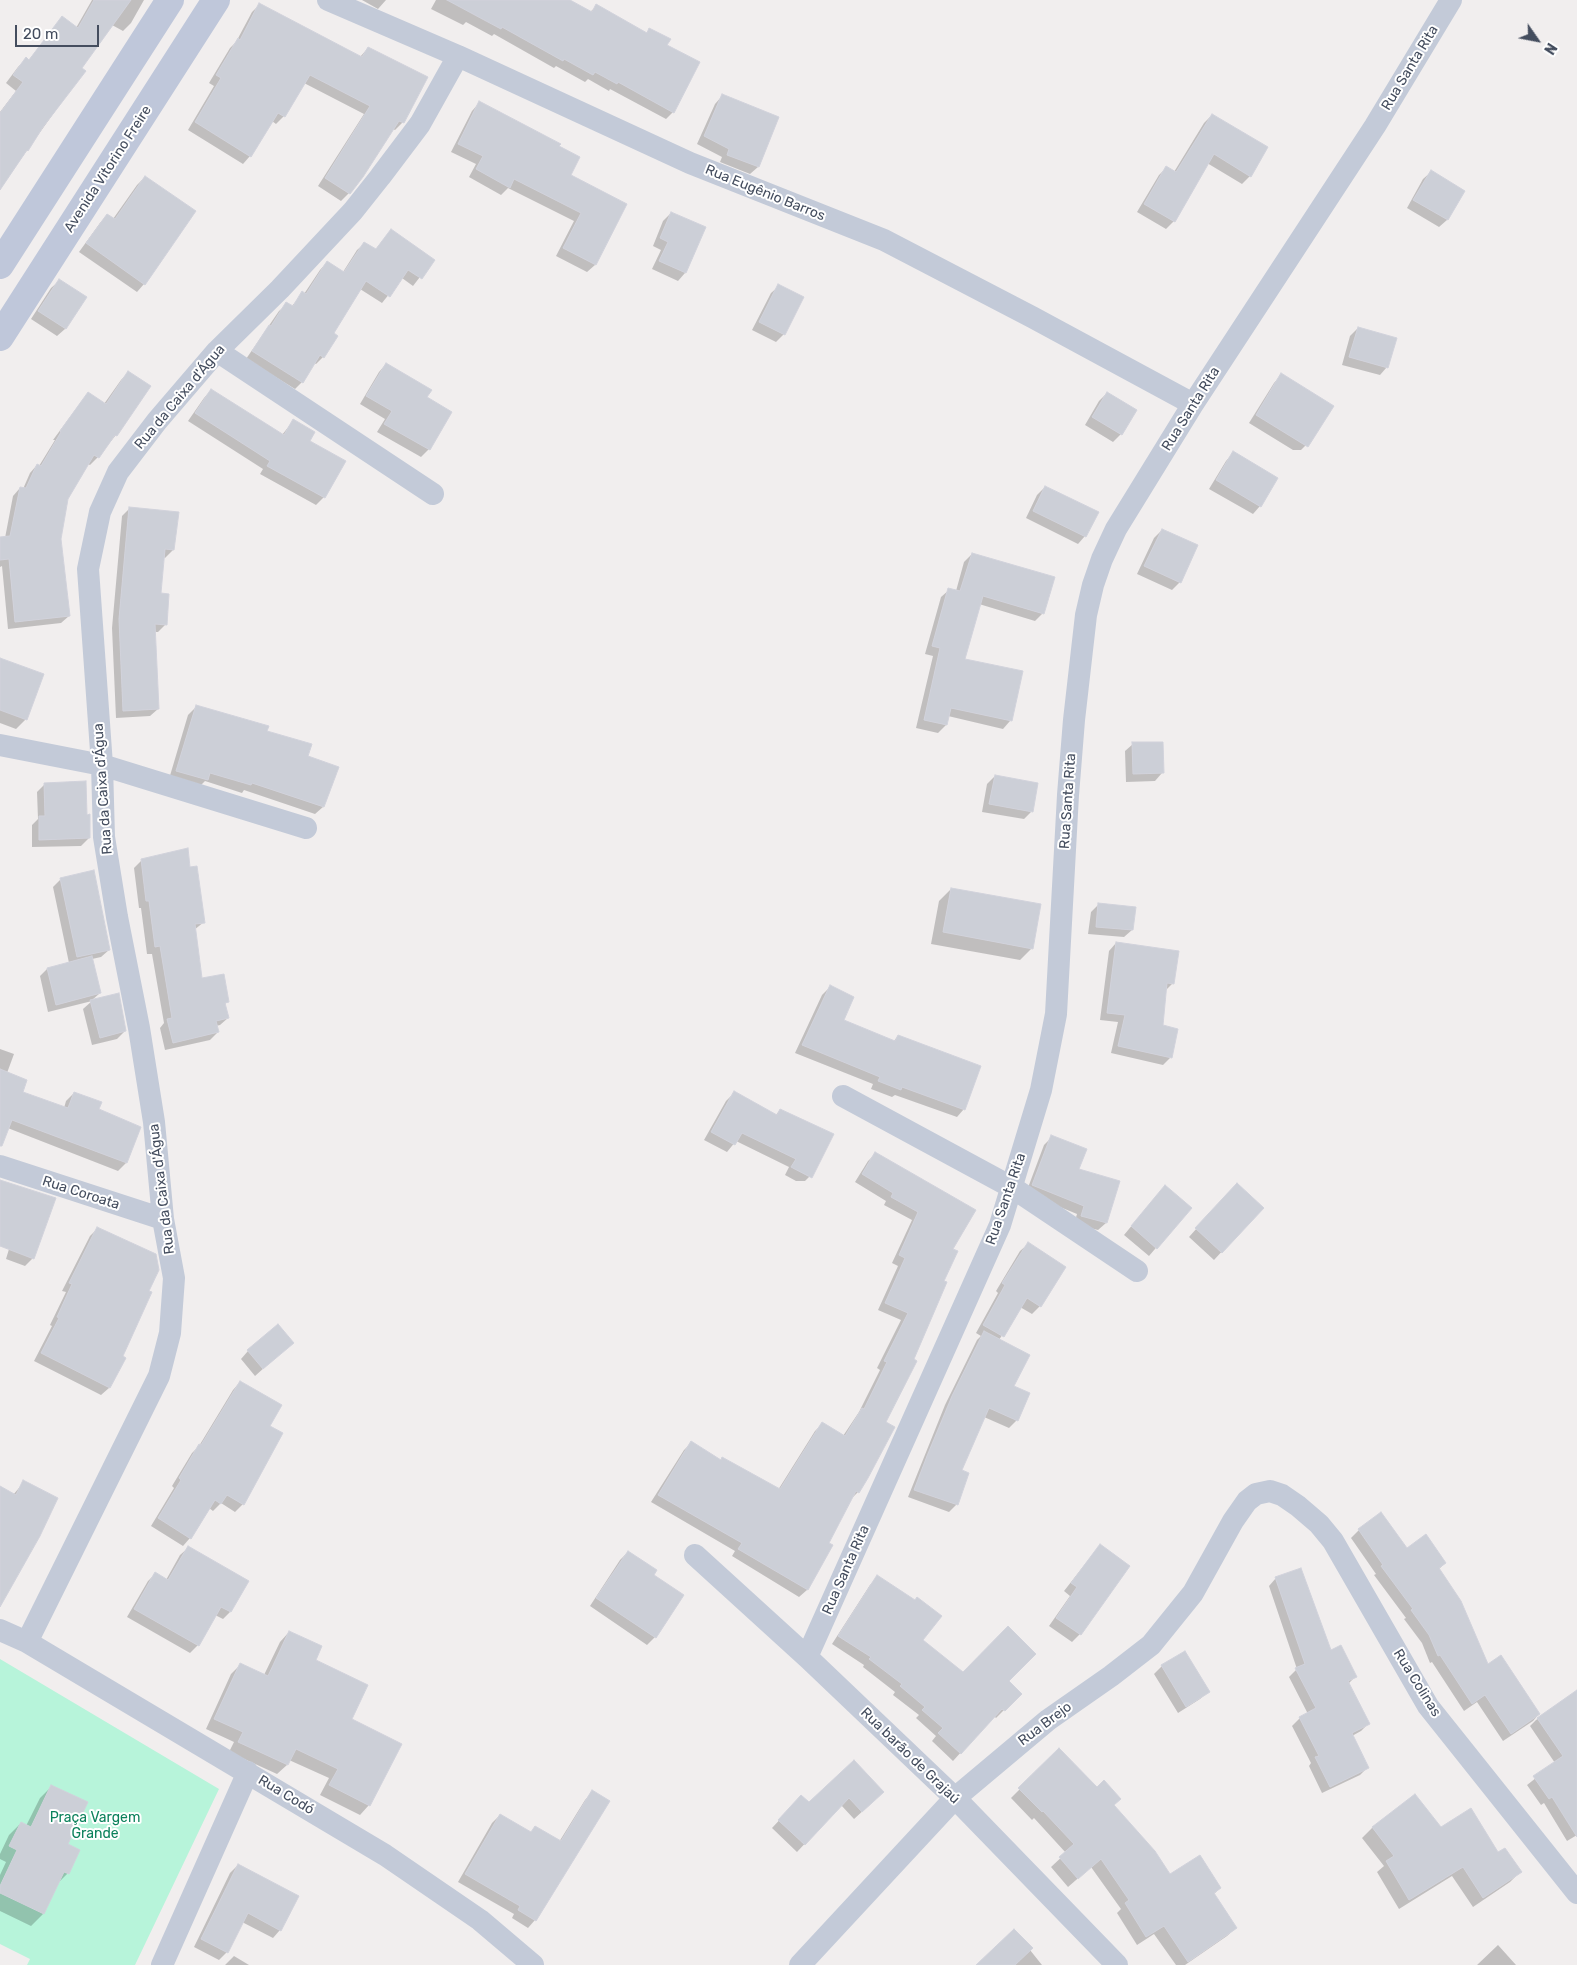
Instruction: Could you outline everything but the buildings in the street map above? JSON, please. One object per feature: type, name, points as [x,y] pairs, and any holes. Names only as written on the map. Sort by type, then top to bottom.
[{"type":"street","points":[[0,265],[170,0]]},
{"type":"street","name":"Avenida Vitorino Freire","points":[[0,337],[216,0]]},
{"type":"street","name":"Rua Eugênio Barros","points":[[328,0],[458,56],[690,163],[884,240],[1032,316],[1193,404]]},
{"type":"street","name":"Rua Santa Rita","points":[[807,1657],[1000,1225],[1041,1090],[1056,1014],[1068,795],[1086,615],[1102,559],[1116,529],[1193,404],[1369,134],[1451,0]]},
{"type":"street","name":"Rua da Caixa d'Água","points":[[27,1642],[159,1376],[170,1333],[174,1278],[163,1219],[154,1122],[104,836],[102,765],[88,569],[100,512],[118,472],[157,421],[218,351],[280,289],[369,191],[420,124],[458,56]]},
{"type":"street","points":[[218,351],[433,494]]},
{"type":"street","points":[[0,745],[102,765],[306,828]]},
{"type":"street","points":[[844,1096],[1012,1188],[1137,1271]]},
{"type":"street","name":"Rua Coroata","points":[[0,1166],[163,1219]]},
{"type":"street","name":"Rua Brejo","points":[[800,1965],[955,1798],[1048,1720],[1111,1676],[1150,1644],[1193,1593],[1233,1521],[1247,1501],[1256,1494],[1270,1491],[1282,1495]]},
{"type":"street","name":"Rua Colinas","points":[[1282,1495],[1319,1524],[1333,1542],[1428,1706],[1577,1893]]},
{"type":"street","name":"Rua barão de Grajaú","points":[[695,1554],[807,1657],[955,1798],[1117,1965]]},
{"type":"street","name":"Rua Codó","points":[[0,1630],[27,1642],[385,1855],[480,1920],[533,1965]]},
{"type":"street","points":[[162,1965],[248,1772]]},
{"type":"green space","name":"Praça Vargem Grande","points":[[0,1659],[219,1789],[135,1965],[27,1965],[30,1959],[0,1944]]}]
